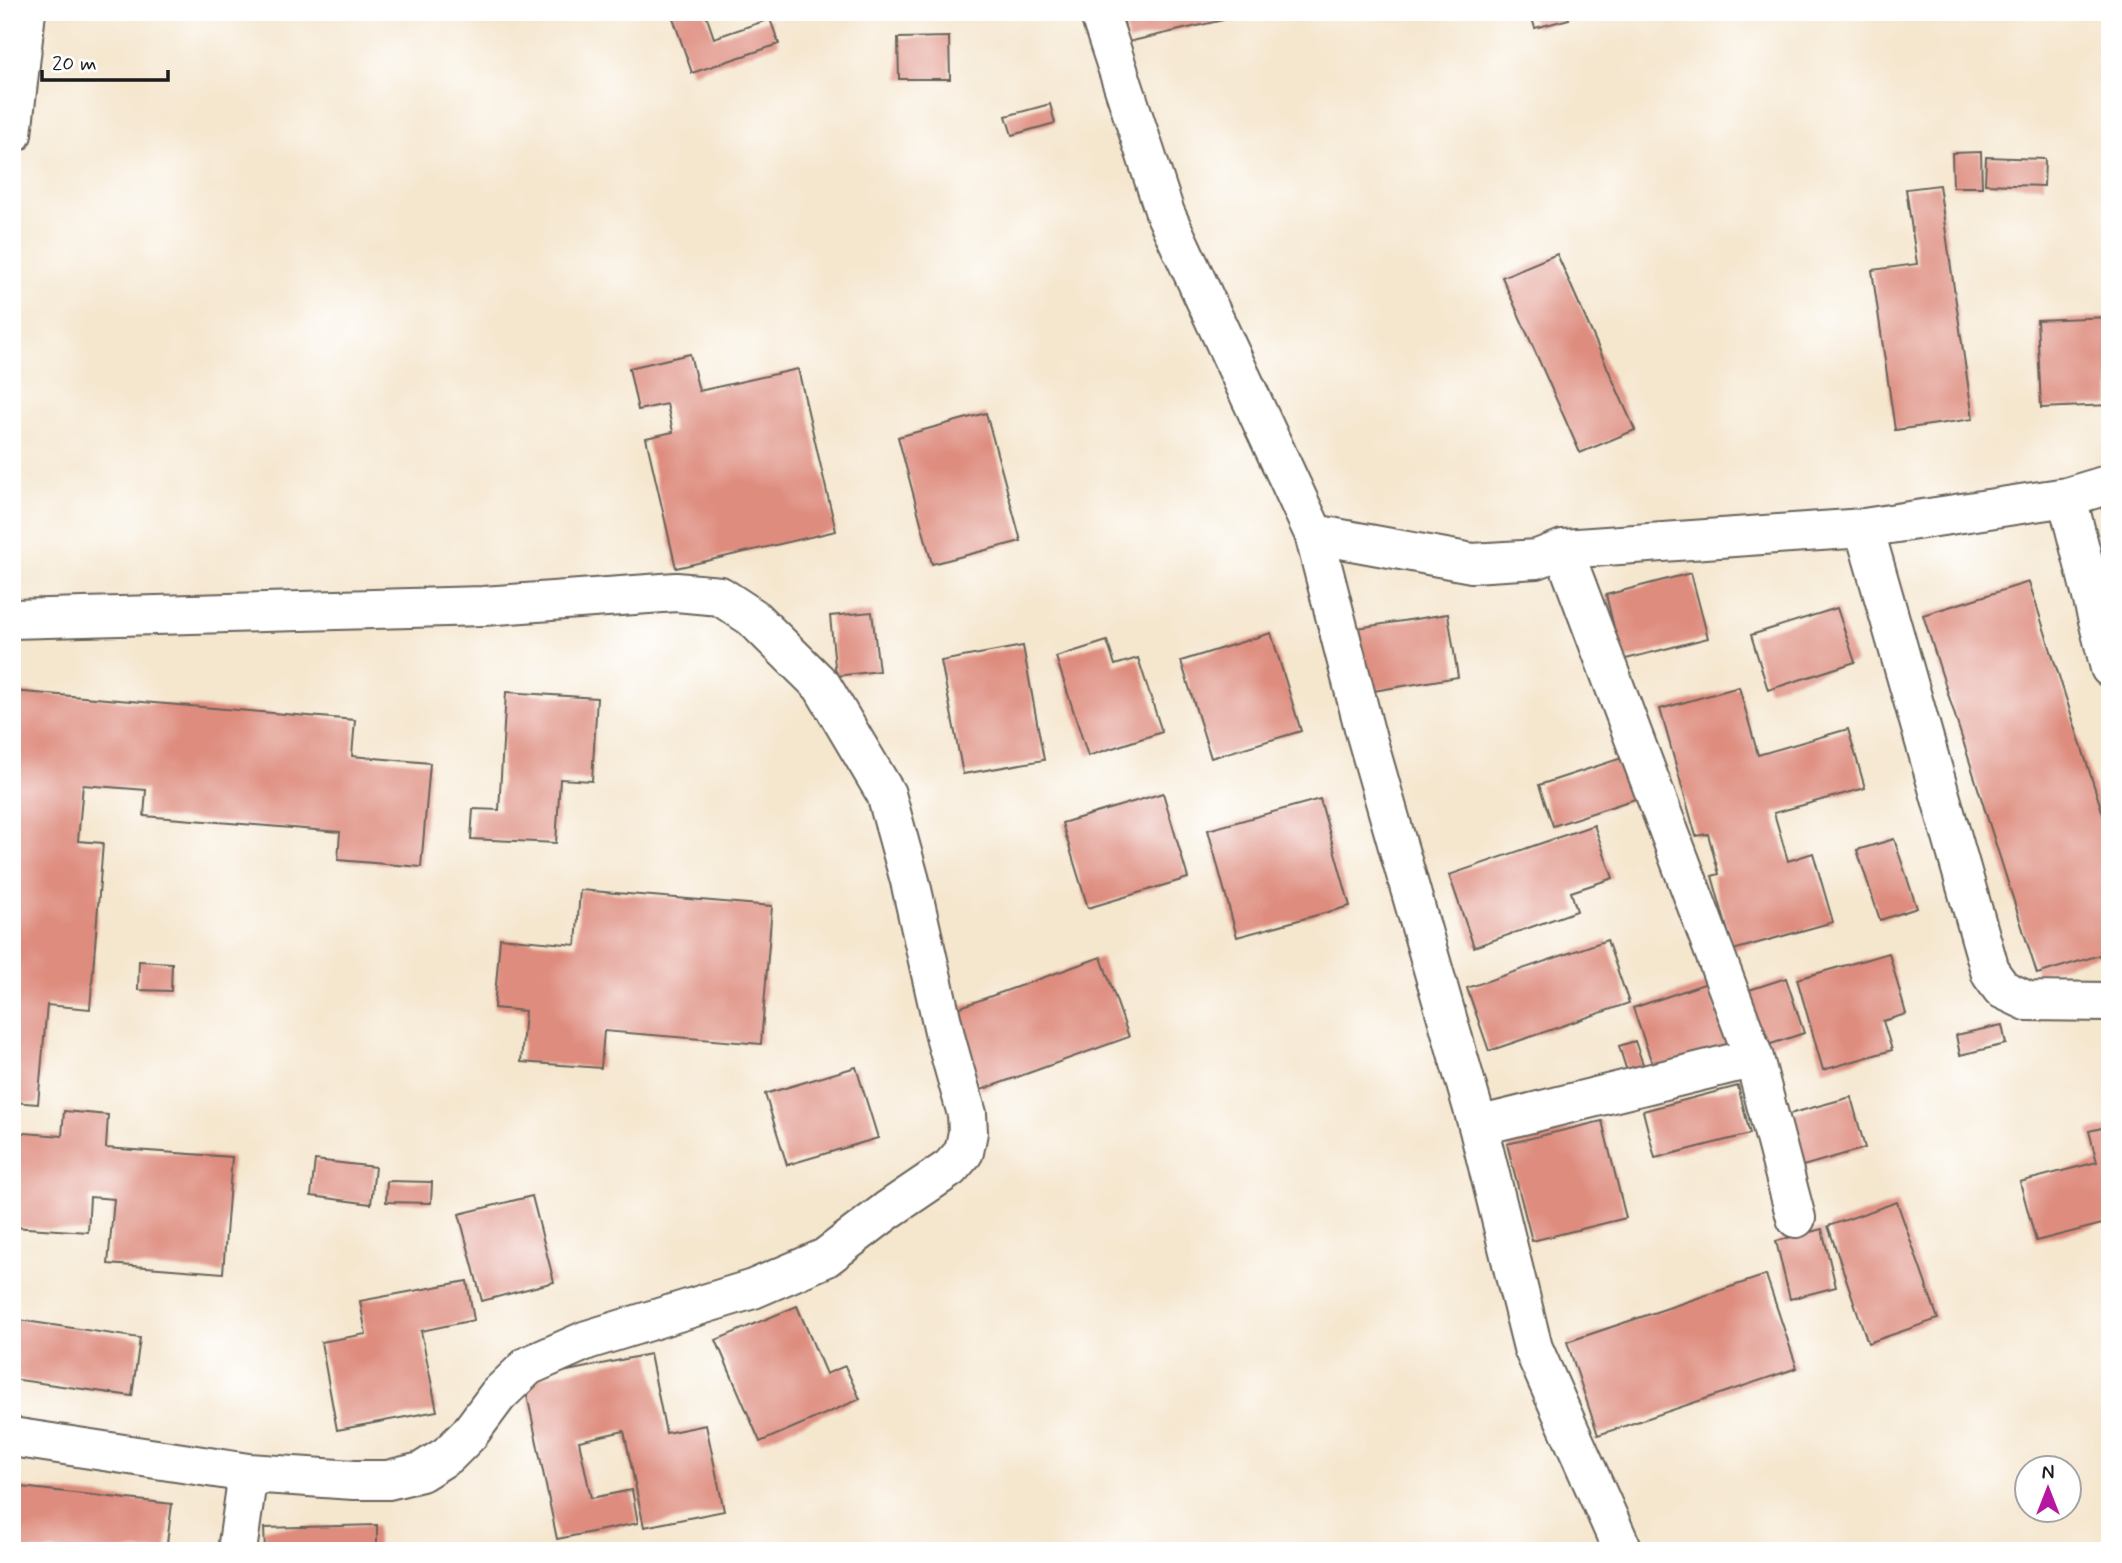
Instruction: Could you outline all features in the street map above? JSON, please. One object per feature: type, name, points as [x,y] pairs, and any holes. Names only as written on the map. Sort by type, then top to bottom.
[{"type":"street","points":[[12,134],[26,12]]},
{"type":"street","points":[[1099,12],[1165,213],[1314,534],[1364,728],[1478,1126],[1533,1348],[1623,1551]]},
{"type":"street","points":[[1314,534],[1472,563],[1537,559],[1563,549],[1864,528],[2067,497],[2110,484]]},
{"type":"street","points":[[2067,497],[2110,668]]},
{"type":"street","points":[[1864,528],[1991,974],[2002,989],[2026,1001],[2110,1002]]},
{"type":"street","points":[[1563,549],[1754,1058],[1796,1217]]},
{"type":"street","points":[[12,619],[484,606],[676,592],[720,596],[752,617],[822,686],[886,794],[910,881],[946,1040],[967,1114],[968,1132],[964,1152],[950,1168],[888,1210],[825,1258],[753,1289],[587,1340],[528,1366],[498,1395],[469,1434],[448,1455],[421,1472],[388,1480],[248,1473],[12,1437]]},
{"type":"street","points":[[1478,1126],[1754,1058]]},
{"type":"street","points":[[237,1551],[248,1473]]},
{"type":"building","points":[[671,12],[705,12],[714,38],[770,19],[779,44],[692,73]]},
{"type":"building","points":[[1122,12],[1222,12],[1223,20],[1128,42]]},
{"type":"building","points":[[1530,12],[1567,12],[1569,19],[1535,28]]},
{"type":"building","points":[[949,37],[950,79],[899,79],[898,38]]},
{"type":"building","points":[[1050,104],[1055,123],[1012,135],[1006,116]]},
{"type":"building","points":[[1981,152],[1982,187],[1953,187],[1952,153]]},
{"type":"building","points":[[1986,157],[2045,159],[2044,186],[1985,184]]},
{"type":"building","points":[[1939,185],[1973,419],[1895,430],[1872,270],[1917,264],[1906,189]]},
{"type":"building","points":[[1557,254],[1635,430],[1580,453],[1502,277]]},
{"type":"building","points":[[2110,317],[2110,405],[2041,408],[2037,320]]},
{"type":"building","points":[[690,354],[699,391],[798,369],[836,531],[676,568],[646,438],[673,432],[667,404],[638,410],[629,368]]},
{"type":"building","points":[[986,413],[1021,541],[932,564],[898,437]]},
{"type":"building","points":[[2110,496],[2110,533],[2109,533],[2099,499]]},
{"type":"building","points":[[1691,573],[1708,638],[1622,660],[1606,595]]},
{"type":"building","points":[[2029,582],[2110,836],[2110,952],[2037,974],[1923,615]]},
{"type":"building","points":[[1837,608],[1855,662],[1768,690],[1751,635]]},
{"type":"building","points":[[872,612],[879,671],[836,676],[830,616]]},
{"type":"building","points":[[1448,614],[1458,677],[1367,692],[1357,628]]},
{"type":"building","points":[[1271,633],[1301,731],[1211,758],[1181,661]]},
{"type":"building","points":[[1107,641],[1115,665],[1138,658],[1162,732],[1088,756],[1056,657]]},
{"type":"building","points":[[1023,646],[1044,760],[963,774],[941,661]]},
{"type":"building","points":[[1739,687],[1758,755],[1848,729],[1865,788],[1774,813],[1788,861],[1813,853],[1833,922],[1733,950],[1712,876],[1719,874],[1708,834],[1696,836],[1660,709]]},
{"type":"building","points":[[12,691],[355,720],[352,756],[430,763],[421,867],[338,860],[340,832],[144,816],[146,790],[83,785],[78,841],[103,843],[90,1009],[47,1005],[38,1104],[12,1102]]},
{"type":"building","points":[[506,692],[597,698],[592,781],[560,779],[556,843],[471,839],[473,809],[499,810]]},
{"type":"building","points":[[1628,756],[1641,797],[1553,826],[1539,785]]},
{"type":"building","points":[[1163,793],[1188,878],[1088,908],[1062,823]]},
{"type":"building","points":[[1320,799],[1350,906],[1237,937],[1208,830]]},
{"type":"building","points":[[1594,825],[1613,878],[1571,892],[1577,911],[1474,947],[1449,875]]},
{"type":"building","points":[[1894,839],[1917,908],[1880,920],[1857,850]]},
{"type":"building","points":[[580,890],[772,906],[761,1044],[604,1031],[601,1068],[521,1062],[525,1011],[494,1008],[500,938],[576,945]]},
{"type":"building","points":[[1607,940],[1629,1003],[1489,1051],[1467,988]]},
{"type":"building","points":[[1889,953],[1906,1014],[1883,1021],[1892,1050],[1823,1070],[1797,979]]},
{"type":"building","points":[[1101,957],[1129,1037],[981,1090],[952,1010]]},
{"type":"building","points":[[139,961],[172,963],[171,991],[138,990]]},
{"type":"building","points":[[1786,978],[1804,1033],[1756,1049],[1737,994]]},
{"type":"building","points":[[1707,983],[1729,1047],[1655,1072],[1633,1008]]},
{"type":"building","points":[[2002,1025],[2006,1044],[1960,1055],[1956,1035]]},
{"type":"building","points":[[1635,1041],[1647,1076],[1630,1081],[1619,1046]]},
{"type":"building","points":[[856,1067],[878,1138],[787,1165],[765,1094]]},
{"type":"building","points":[[1738,1086],[1750,1134],[1655,1158],[1643,1111]]},
{"type":"building","points":[[1851,1097],[1865,1148],[1796,1168],[1782,1116]]},
{"type":"building","points":[[64,1111],[108,1115],[106,1148],[232,1157],[223,1273],[108,1264],[114,1199],[90,1197],[88,1232],[12,1227],[12,1132],[62,1136]]},
{"type":"building","points":[[1602,1121],[1626,1218],[1532,1241],[1507,1144]]},
{"type":"building","points":[[2110,1126],[2110,1222],[2036,1241],[2020,1182],[2097,1162],[2089,1131]]},
{"type":"building","points":[[315,1160],[375,1167],[371,1204],[311,1196]]},
{"type":"building","points":[[387,1181],[432,1182],[431,1203],[386,1202]]},
{"type":"building","points":[[532,1196],[554,1282],[482,1301],[459,1214]]},
{"type":"building","points":[[1897,1202],[1938,1319],[1868,1343],[1828,1226]]},
{"type":"building","points":[[1822,1229],[1836,1287],[1790,1299],[1776,1241]]},
{"type":"building","points":[[1766,1275],[1797,1368],[1598,1435],[1567,1342]]},
{"type":"building","points":[[467,1281],[474,1320],[421,1331],[437,1411],[337,1430],[321,1342],[366,1334],[360,1301]]},
{"type":"building","points":[[797,1306],[826,1374],[845,1366],[860,1399],[760,1442],[716,1340]]},
{"type":"building","points":[[12,1319],[140,1338],[132,1396],[12,1379]]},
{"type":"building","points":[[650,1354],[666,1433],[706,1425],[724,1511],[644,1527],[624,1431],[579,1441],[591,1498],[632,1490],[638,1523],[557,1539],[524,1380]]},
{"type":"building","points":[[12,1486],[172,1504],[166,1551],[12,1551]]},
{"type":"building","points":[[377,1525],[377,1551],[265,1551],[264,1528]]}]
